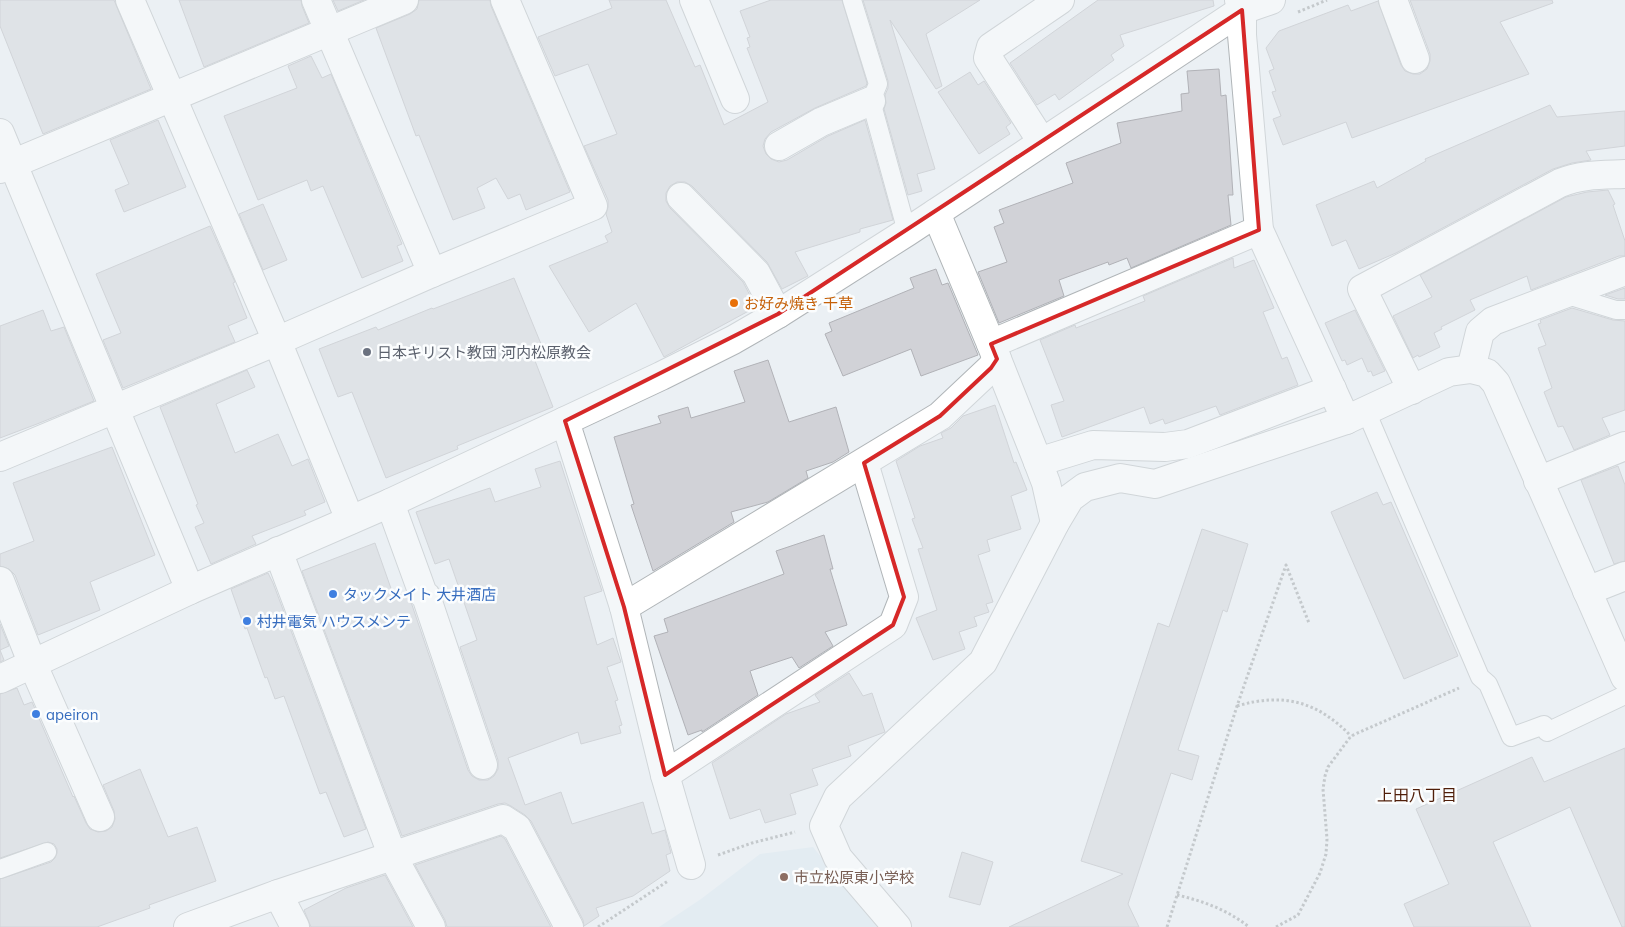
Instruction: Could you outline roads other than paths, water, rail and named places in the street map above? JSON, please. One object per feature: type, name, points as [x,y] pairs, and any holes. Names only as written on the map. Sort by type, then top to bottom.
[{"type":"street","points":[[130,0],[276,341],[350,520]]},
{"type":"street","points":[[316,0],[432,273]]},
{"type":"street","points":[[7,166],[404,0]]},
{"type":"street","points":[[0,457],[593,206],[505,0]]},
{"type":"street","points":[[694,0],[735,99]]},
{"type":"street","points":[[1042,142],[988,58],[991,47],[1060,0]]},
{"type":"street","points":[[0,679],[34,665],[190,590],[390,503],[565,422],[733,340],[778,314],[936,213],[1245,3],[1271,0]]},
{"type":"street","points":[[1393,0],[1416,60]]},
{"type":"street","points":[[1245,3],[1242,35],[1259,230],[1332,389],[1356,416]]},
{"type":"street","points":[[779,146],[822,122],[871,101]]},
{"type":"street","points":[[0,132],[7,166],[116,409],[190,590]]},
{"type":"street","points":[[1412,390],[1362,288],[1567,180],[1588,175],[1625,174]]},
{"type":"street","points":[[681,198],[756,273],[778,314]]},
{"type":"street","points":[[936,213],[1038,462],[1046,483],[1055,523]]},
{"type":"street","points":[[994,352],[1259,230]]},
{"type":"street","points":[[1471,369],[1480,332],[1493,321],[1625,271]]},
{"type":"street","points":[[624,606],[940,416],[991,368],[994,352]]},
{"type":"street","points":[[897,927],[838,858],[824,826],[838,797],[983,662],[1055,523],[1070,498],[1085,487],[1120,478],[1155,484],[1356,416],[1448,372],[1471,369],[1486,372],[1496,383],[1625,677]]},
{"type":"street","points":[[1038,462],[1093,445],[1165,447],[1188,444],[1332,389]]},
{"type":"street","points":[[565,422],[624,606],[665,775],[691,865]]},
{"type":"street","points":[[1538,481],[1625,446]]},
{"type":"street","points":[[665,775],[893,624],[904,597],[864,463]]},
{"type":"street","points":[[390,503],[423,594],[445,617],[478,716],[483,765]]},
{"type":"street","points":[[278,551],[393,857],[431,927]]},
{"type":"street","points":[[1587,591],[1625,576]]},
{"type":"street","points":[[0,581],[100,817]]},
{"type":"street","points":[[188,927],[278,894],[503,820],[517,828],[569,927]]},
{"type":"street","points":[[278,894],[296,927]]},
{"type":"lane","points":[[852,0],[878,84],[871,101],[907,232]]},
{"type":"lane","points":[[1564,294],[1616,310],[1625,310]]},
{"type":"lane","points":[[1356,416],[1480,677],[1488,684],[1511,737],[1544,725],[1547,732],[1625,695]]},
{"type":"lane","points":[[0,869],[47,852]]},
{"type":"place","name":"お好み焼き 千草","points":[[734,303]]},
{"type":"place","name":"日本キリスト教団 河内松原教会","points":[[367,352]]},
{"type":"place","name":"タックメイト 大井酒店","points":[[333,594]]},
{"type":"place","name":"村井電気 ハウスメンテ","points":[[247,621]]},
{"type":"place","name":"apeiron","points":[[36,714]]},
{"type":"place","name":"市立松原東小学校","points":[[784,877]]},
{"type":"district","name":"上田八丁目","points":[[1417,795]]}]
